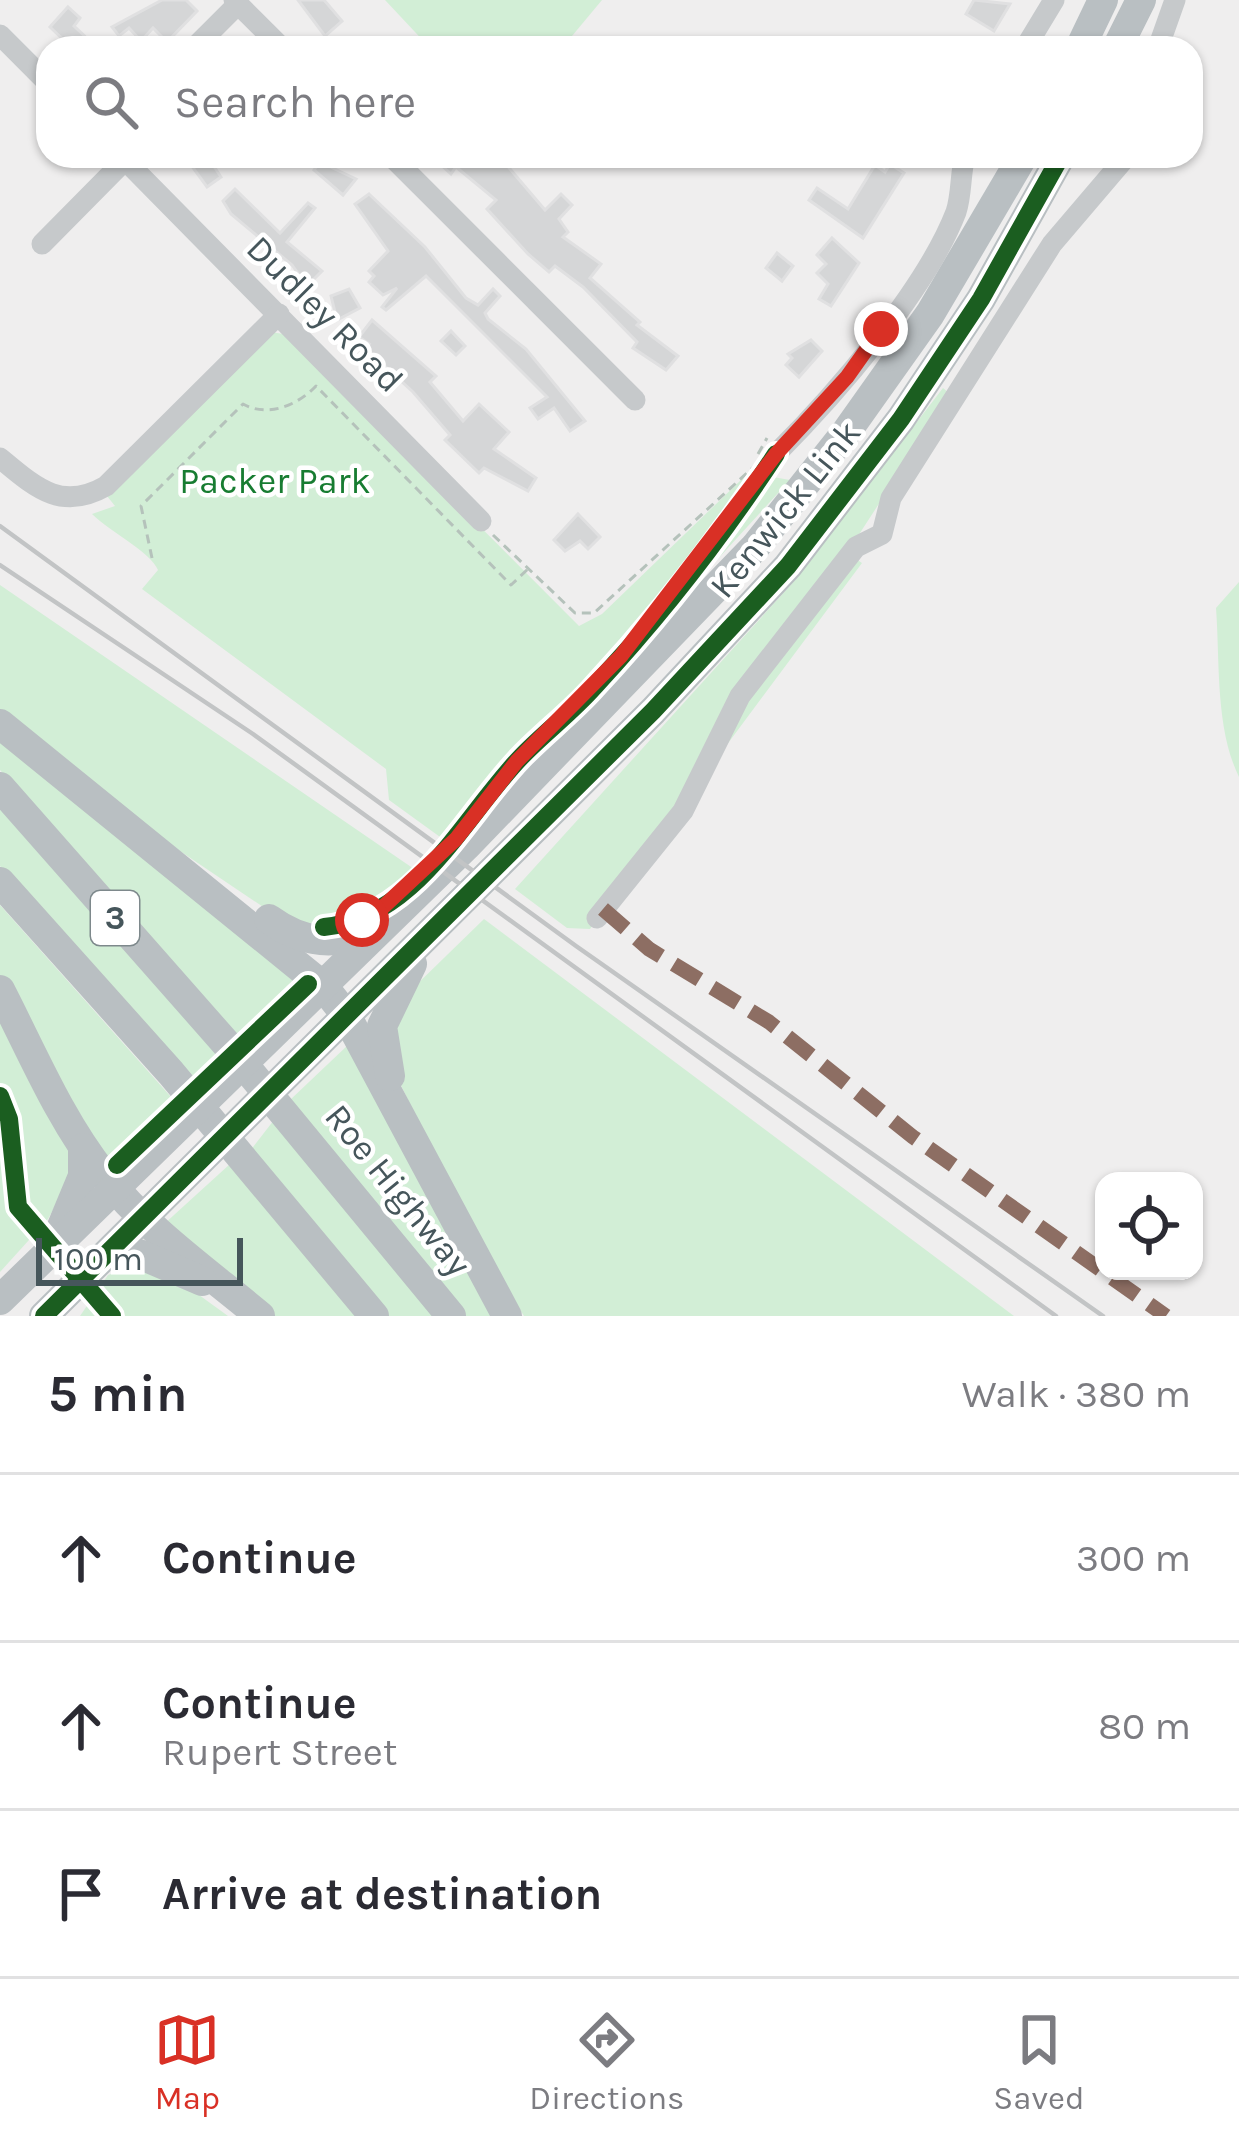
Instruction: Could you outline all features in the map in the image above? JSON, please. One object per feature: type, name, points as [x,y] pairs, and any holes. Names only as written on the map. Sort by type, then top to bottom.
[{"type":"highway","points":[[1086,36],[1103,0]]},
{"type":"highway","points":[[1123,36],[1141,0]]},
{"type":"highway","name":"Kenwick Link","points":[[0,1300],[432,880],[755,547],[818,470],[930,314],[1016,168]]},
{"type":"highway","name":"Kenwick Link","points":[[44,1316],[652,711],[788,566],[901,418],[981,299],[1054,168]]},
{"type":"highway","points":[[0,724],[164,851],[323,986],[346,1015],[507,1316]]},
{"type":"highway","name":"Roe Highway","points":[[0,787],[230,1048],[451,1316]]},
{"type":"highway","points":[[164,851],[194,864],[300,938],[351,940],[390,920]]},
{"type":"highway","name":"3","points":[[0,882],[171,1073],[374,1316]]},
{"type":"highway","points":[[428,1164],[385,1066],[382,1026],[396,989],[453,907]]},
{"type":"highway","points":[[0,990],[83,1148],[142,1217],[260,1316]]},
{"type":"highway","points":[[54,1247],[83,1176],[83,1148]]},
{"type":"highway","points":[[109,1254],[139,1254],[225,1287]]},
{"type":"street","points":[[1032,36],[1054,0]]},
{"type":"street","points":[[1162,36],[1175,0]]},
{"type":"street","points":[[205,36],[236,2],[270,36]]},
{"type":"street","points":[[0,35],[36,71]]},
{"type":"street","points":[[42,244],[114,168]]},
{"type":"street","name":"Dudley Road","points":[[133,168],[481,521]]},
{"type":"street","points":[[403,168],[634,400]]},
{"type":"street","points":[[768,458],[847,377],[917,279],[955,214],[963,168]]},
{"type":"street","points":[[597,918],[683,811],[740,696],[856,547],[882,534],[891,498],[1044,255],[1115,168]]},
{"type":"street","points":[[0,458],[44,494],[75,499],[91,495],[106,487],[279,314]]},
{"type":"path","points":[[152,558],[141,506],[243,404],[256,411],[299,404],[316,386],[511,585],[529,568]]},
{"type":"path","points":[[729,520],[768,458]]},
{"type":"path","points":[[481,521],[575,613],[594,613],[768,458]]},
{"type":"green space","points":[[385,0],[602,0],[572,36],[419,36]]},
{"type":"green space","name":"Packer Park","points":[[271,332],[289,335],[579,626],[602,614],[742,479],[751,476],[761,484],[773,477],[790,480],[460,841],[453,837],[447,842],[389,800],[386,769],[142,589],[158,570],[154,563],[92,514],[115,506],[107,496]]},
{"type":"green space","points":[[943,388],[950,394],[847,553],[862,563],[590,929],[567,928],[515,889],[797,578]]},
{"type":"green space","points":[[1239,582],[1239,777],[1222,716],[1216,608]]},
{"type":"green space","points":[[0,585],[417,871],[365,915],[322,926],[284,921],[177,849],[0,712]]},
{"type":"green space","points":[[0,734],[304,980],[239,1041],[0,770]]},
{"type":"green space","points":[[0,809],[225,1062],[194,1092],[0,866]]},
{"type":"green space","points":[[0,905],[179,1106],[116,1163],[105,1160],[0,980]]},
{"type":"green space","points":[[484,919],[1014,1316],[524,1316],[474,1239],[398,1079],[396,1031],[408,993]]},
{"type":"green space","points":[[0,1014],[77,1165],[48,1219],[0,1272]]},
{"type":"green space","points":[[348,1045],[496,1316],[466,1316],[289,1101]]},
{"type":"green space","points":[[274,1120],[433,1316],[386,1316],[250,1151]]},
{"type":"green space","points":[[230,1164],[359,1316],[275,1316],[163,1225]]},
{"type":"green space","points":[[132,1266],[177,1279],[228,1316],[80,1316],[108,1275]]},
{"type":"building","points":[[162,0],[186,0],[197,11],[173,36],[161,36],[153,28],[146,36],[136,36],[129,28],[119,36],[112,27]]},
{"type":"building","points":[[298,0],[324,0],[342,21],[325,36]]},
{"type":"building","points":[[974,0],[1010,4],[994,31],[966,14]]},
{"type":"building","points":[[68,7],[80,18],[74,26],[85,36],[59,36],[50,27]]},
{"type":"building","points":[[193,168],[215,168],[221,177],[207,187]]},
{"type":"building","points":[[333,168],[356,179],[343,195],[314,170]]},
{"type":"building","points":[[457,168],[509,168],[545,210],[561,194],[572,205],[559,219],[568,232],[563,237],[601,264],[590,278],[640,322],[637,325],[678,356],[666,370],[633,348],[637,342],[583,287],[555,266],[549,272],[528,254],[487,209],[496,200]]},
{"type":"building","points":[[873,168],[885,172],[896,168],[904,173],[863,238],[809,200],[817,188],[848,209]]},
{"type":"building","points":[[235,189],[280,233],[308,203],[315,208],[287,242],[322,271],[307,286],[292,265],[231,214],[223,201]]},
{"type":"building","points":[[369,194],[425,247],[466,298],[478,305],[493,289],[500,296],[485,313],[488,319],[526,349],[585,421],[570,431],[554,408],[538,419],[530,408],[547,397],[426,276],[386,310],[382,307],[397,288],[383,295],[369,282],[374,276],[369,271],[388,251],[355,204]]},
{"type":"building","points":[[832,238],[859,263],[831,306],[819,299],[828,284],[817,273],[826,264],[817,255]]},
{"type":"building","points":[[777,253],[793,266],[782,281],[766,268]]},
{"type":"building","points":[[349,289],[360,308],[337,320],[331,296]]},
{"type":"building","points":[[372,320],[436,376],[430,382],[463,421],[479,404],[509,432],[494,449],[536,478],[528,491],[484,468],[479,473],[445,440],[450,435],[413,392],[365,348],[369,344],[359,337]]},
{"type":"building","points":[[451,331],[465,346],[456,355],[441,341]]},
{"type":"building","points":[[811,340],[822,351],[799,377],[786,365],[792,358],[788,354]]},
{"type":"building","points":[[578,514],[600,537],[588,549],[580,541],[565,551],[554,540]]},
{"type":"railway","points":[[0,526],[576,946],[1103,1316]]},
{"type":"railway","points":[[0,565],[253,734],[1056,1316]]},
{"type":"marked path","points":[[603,909],[649,949],[769,1022],[913,1137],[1166,1316]]},
{"type":"cycle path","points":[[44,1316],[653,711],[788,566],[901,419],[981,299],[1054,168]]},
{"type":"cycle path","points":[[324,927],[357,920],[386,905],[436,861],[521,757],[643,632],[713,545],[776,454]]},
{"type":"cycle path","points":[[117,1165],[308,984]]},
{"type":"cycle path","points":[[0,1096],[9,1119],[18,1207],[112,1316]]},
{"type":"route","points":[[362,920],[409,885],[456,839],[517,761],[592,690],[748,496],[776,454],[847,377],[881,329]]}]
